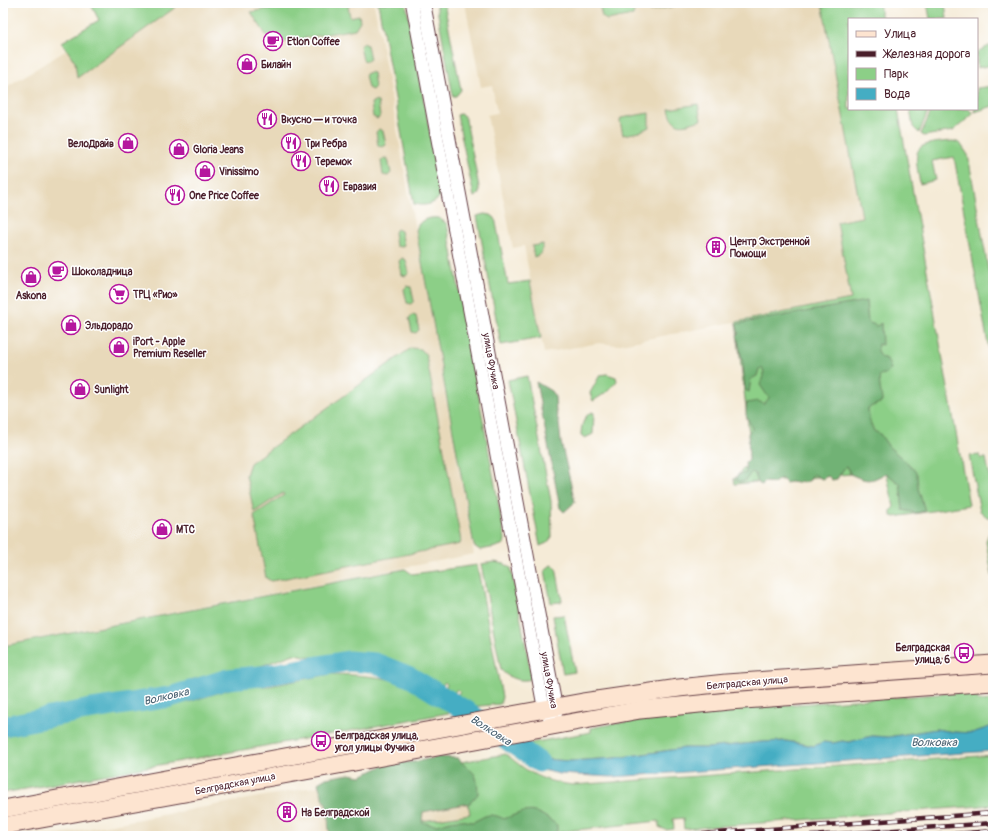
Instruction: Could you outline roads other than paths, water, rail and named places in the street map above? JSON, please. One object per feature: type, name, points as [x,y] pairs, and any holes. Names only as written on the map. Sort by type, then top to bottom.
[{"type":"street","name":"улица Фучика","points":[[412,3],[550,708],[555,725]]},
{"type":"street","name":"улица Фучика","points":[[424,3],[550,708]]},
{"type":"street","name":"Белградская улица","points":[[3,810],[447,728],[504,716],[679,688],[993,664]]},
{"type":"street","name":"Белградская улица","points":[[3,826],[467,740],[640,710],[688,704],[993,682]]},
{"type":"water","name":"Волковка","points":[[993,726],[993,751],[612,777],[560,774],[546,771],[510,749],[512,747],[525,744],[544,759],[570,761],[615,758],[685,748],[708,748],[761,742],[786,741],[814,746],[823,742],[849,742],[872,736],[888,737],[936,729],[972,733]]},
{"type":"waterway","name":"Волковка","points":[[3,726],[86,710],[170,697],[228,679],[261,676],[348,661],[375,663],[410,677],[469,713],[539,762]]},
{"type":"railway","points":[[674,836],[993,813]]},
{"type":"railway","points":[[810,836],[993,823]]},
{"type":"railway","points":[[926,836],[993,831]]},
{"type":"place","name":"Etlon Coffee","points":[[273,41]]},
{"type":"place","name":"Билайн","points":[[247,64]]},
{"type":"place","name":"Вкусно — и точка","points":[[267,119]]},
{"type":"place","name":"ВелоДрайв","points":[[128,143]]},
{"type":"place","name":"Три Ребра","points":[[291,143]]},
{"type":"place","name":"Gloria Jeans","points":[[179,149]]},
{"type":"place","name":"Теремок","points":[[301,161]]},
{"type":"place","name":"Vinissimo","points":[[205,171]]},
{"type":"place","name":"Евразия","points":[[329,186]]},
{"type":"place","name":"One Price Coffee","points":[[175,195]]},
{"type":"place","name":"Центр Экстренной Помощи","points":[[716,247]]},
{"type":"place","name":"Шоколадница","points":[[58,271]]},
{"type":"place","name":"Askona","points":[[31,277]]},
{"type":"place","name":"ТРЦ «Рио»","points":[[119,294]]},
{"type":"place","name":"Эльдорадо","points":[[71,325]]},
{"type":"place","name":"iPort - Apple Premium Reseller","points":[[119,347]]},
{"type":"place","name":"Sunlight","points":[[80,389]]},
{"type":"place","name":"МТС","points":[[162,529]]},
{"type":"place","name":"Белградская улица, 6","points":[[964,653]]},
{"type":"place","name":"Белградская улица, угол улицы Фучика","points":[[321,741]]},
{"type":"place","name":"На Белградской","points":[[287,812]]}]
